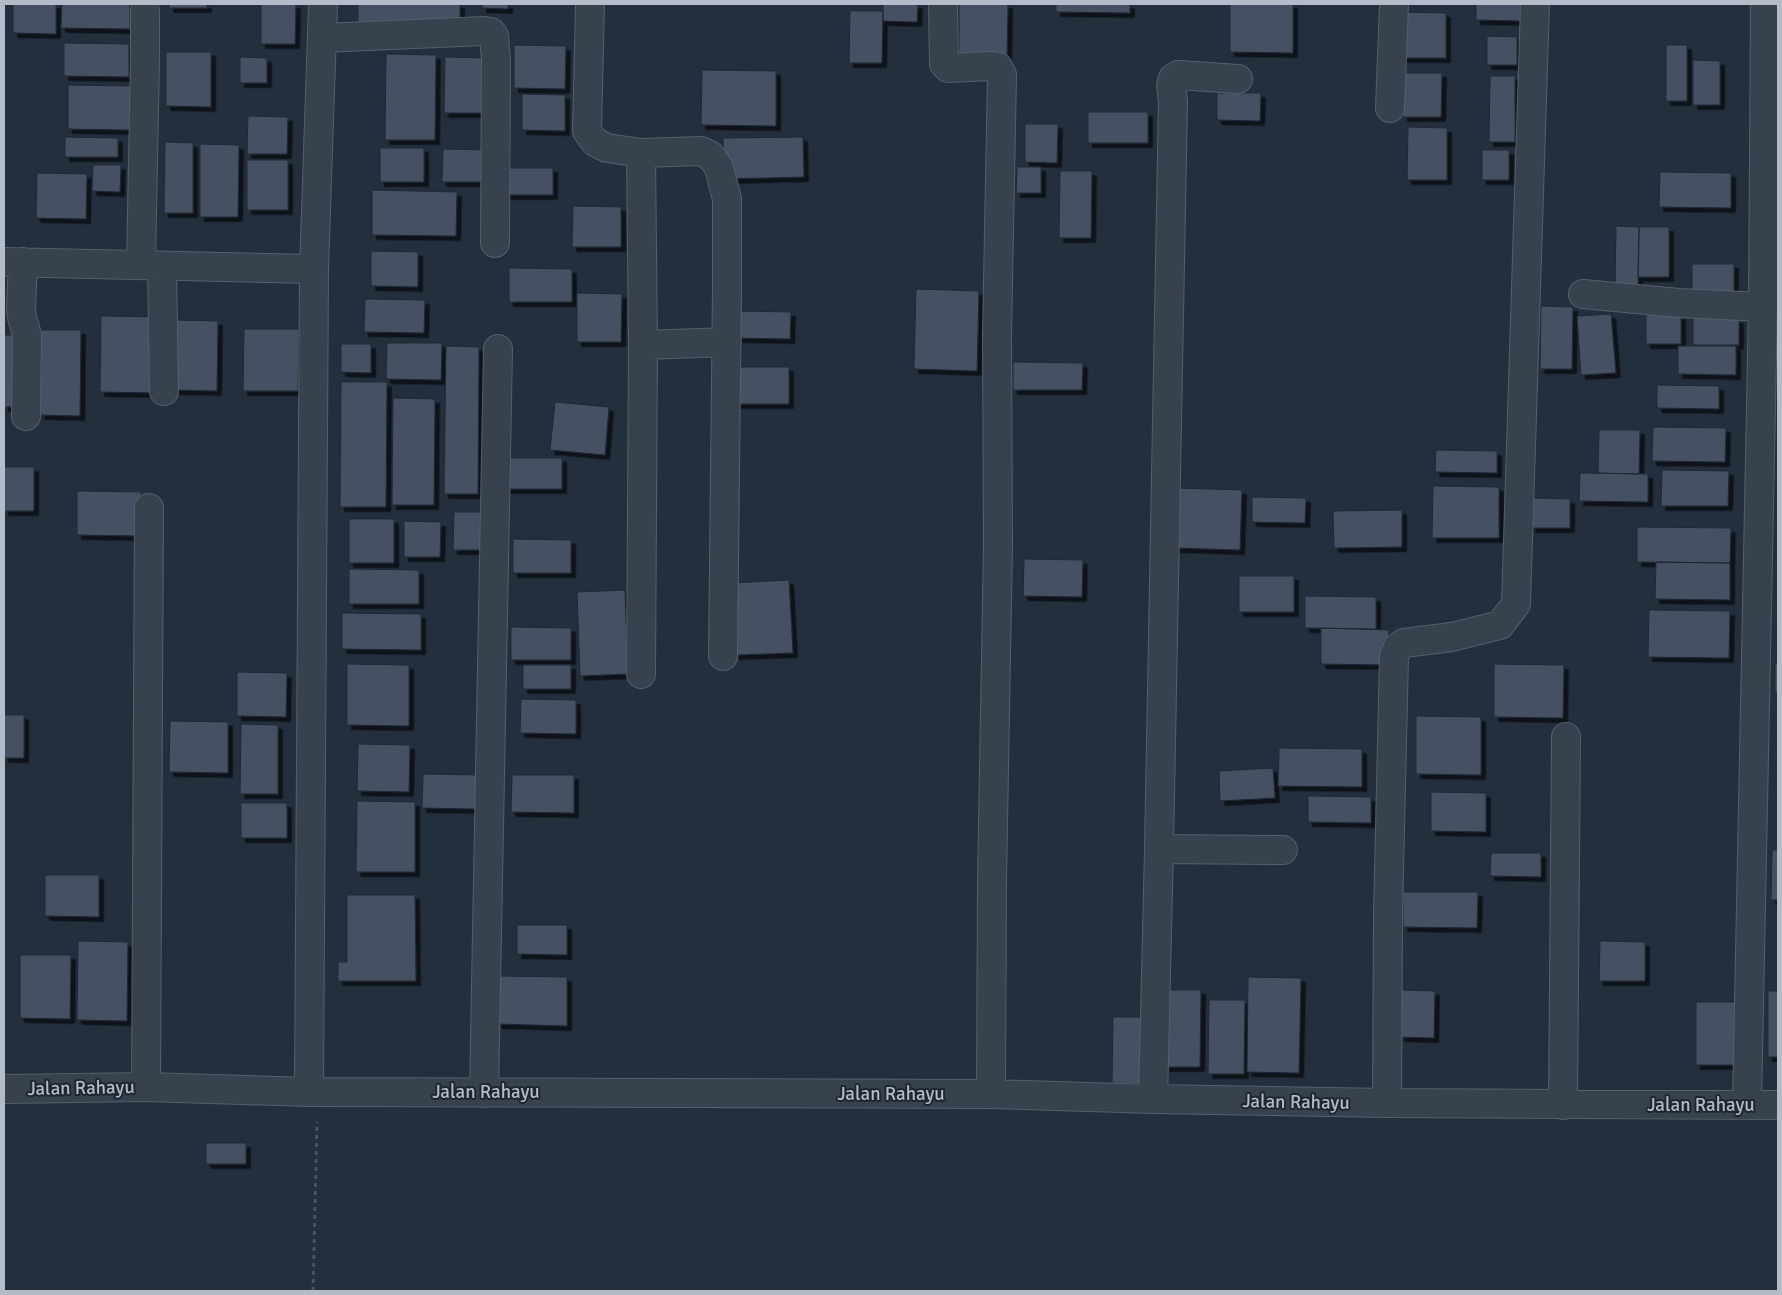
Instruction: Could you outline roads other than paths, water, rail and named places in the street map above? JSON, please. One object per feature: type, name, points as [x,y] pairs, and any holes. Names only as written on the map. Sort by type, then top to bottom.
[{"type":"street","points":[[313,1092],[314,269],[323,4]]},
{"type":"street","points":[[590,4],[587,131],[595,142],[607,148],[641,153],[701,151],[711,156],[719,168],[727,199],[727,342],[722,656]]},
{"type":"street","points":[[943,4],[944,64],[946,67],[998,67],[1002,75],[997,335],[998,544],[992,881],[992,1094]]},
{"type":"street","points":[[1390,108],[1394,4]]},
{"type":"street","points":[[1388,1103],[1388,915],[1394,656],[1398,647],[1404,643],[1452,638],[1500,625],[1516,604],[1535,4]]},
{"type":"street","points":[[1747,1104],[1762,307],[1765,4]]},
{"type":"street","points":[[145,11],[151,265],[164,391]]},
{"type":"street","points":[[322,38],[484,30],[491,32],[494,36],[496,60],[495,243]]},
{"type":"street","points":[[1153,1099],[1159,849],[1171,85],[1173,78],[1178,75],[1238,79]]},
{"type":"street","points":[[641,153],[643,345],[641,674]]},
{"type":"street","points":[[26,416],[27,335],[22,318],[13,262],[314,269]]},
{"type":"street","points":[[1583,294],[1679,303],[1762,307]]},
{"type":"street","points":[[643,345],[727,342]]},
{"type":"street","points":[[484,1092],[498,349]]},
{"type":"street","points":[[146,1087],[149,508]]},
{"type":"street","points":[[1562,1105],[1566,737]]},
{"type":"street","points":[[1159,849],[1283,850]]},
{"type":"street","name":"Jalan Rahayu","points":[[4,1089],[146,1087],[313,1092],[992,1094],[1388,1103],[1778,1105]]}]
